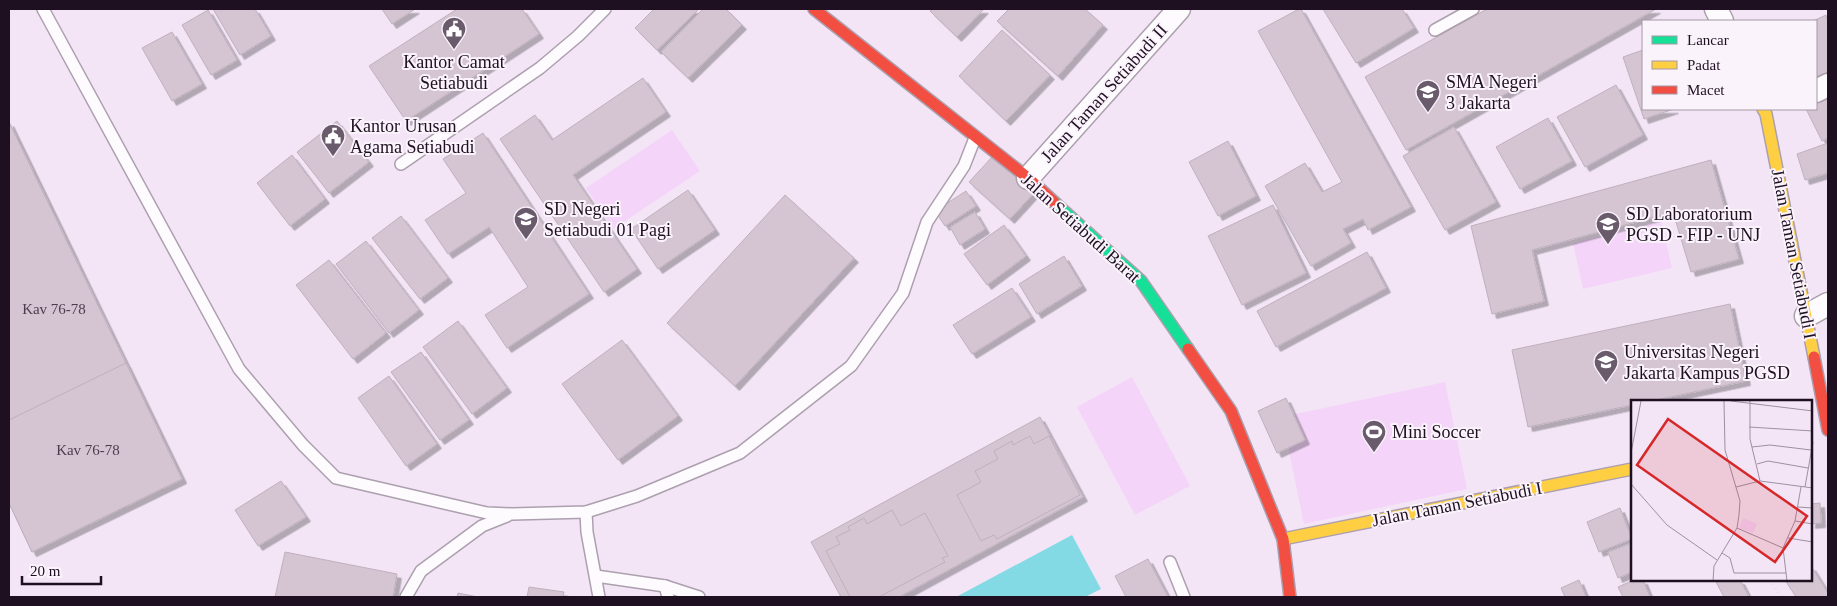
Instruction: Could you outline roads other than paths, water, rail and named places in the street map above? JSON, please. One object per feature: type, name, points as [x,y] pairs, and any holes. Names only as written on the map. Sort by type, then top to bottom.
[{"type":"street","name":"Jalan Setiabudi Barat","points":[[814,9],[1028,178],[1141,281],[1231,411],[1283,539],[1290,597]]},
{"type":"street","name":"Jalan Taman Setiabudi II","points":[[1028,178],[1180,9]]},
{"type":"street","name":"Jalan Taman Setiabudi I","points":[[1769,111],[1828,430],[1812,432]]},
{"type":"street","points":[[1806,316],[1828,304]]},
{"type":"street","name":"Jalan Taman Setiabudi I","points":[[1283,539],[1631,469]]},
{"type":"lane","points":[[43,9],[239,369],[303,445],[336,478],[487,513],[586,512],[637,496],[740,453],[851,366],[903,293],[927,222],[964,166],[975,138]]},
{"type":"lane","points":[[401,164],[540,68],[578,36],[605,9]]},
{"type":"lane","points":[[1435,30],[1473,9]]},
{"type":"lane","points":[[586,512],[587,532],[599,597]]},
{"type":"lane","points":[[406,597],[421,571],[482,526],[512,514]]},
{"type":"lane","points":[[1170,562],[1184,597]]},
{"type":"lane","points":[[596,576],[699,597]]},
{"type":"water","points":[[1072,535],[1101,589],[1085,597],[956,597]]},
{"type":"place","name":"Kantor Camat Setiabudi","points":[[454,50]]},
{"type":"place","name":"SMA Negeri 3 Jakarta","points":[[1428,113]]},
{"type":"place","name":"Kantor Urusan Agama Setiabudi","points":[[333,157]]},
{"type":"place","name":"SD Negeri Setiabudi 01 Pagi","points":[[526,240]]},
{"type":"place","name":"SD Laboratorium PGSD - FIP - UNJ","points":[[1608,245]]},
{"type":"place","name":"Universitas Negeri Jakarta Kampus PGSD","points":[[1606,383]]},
{"type":"place","name":"Mini Soccer","points":[[1374,453]]}]
